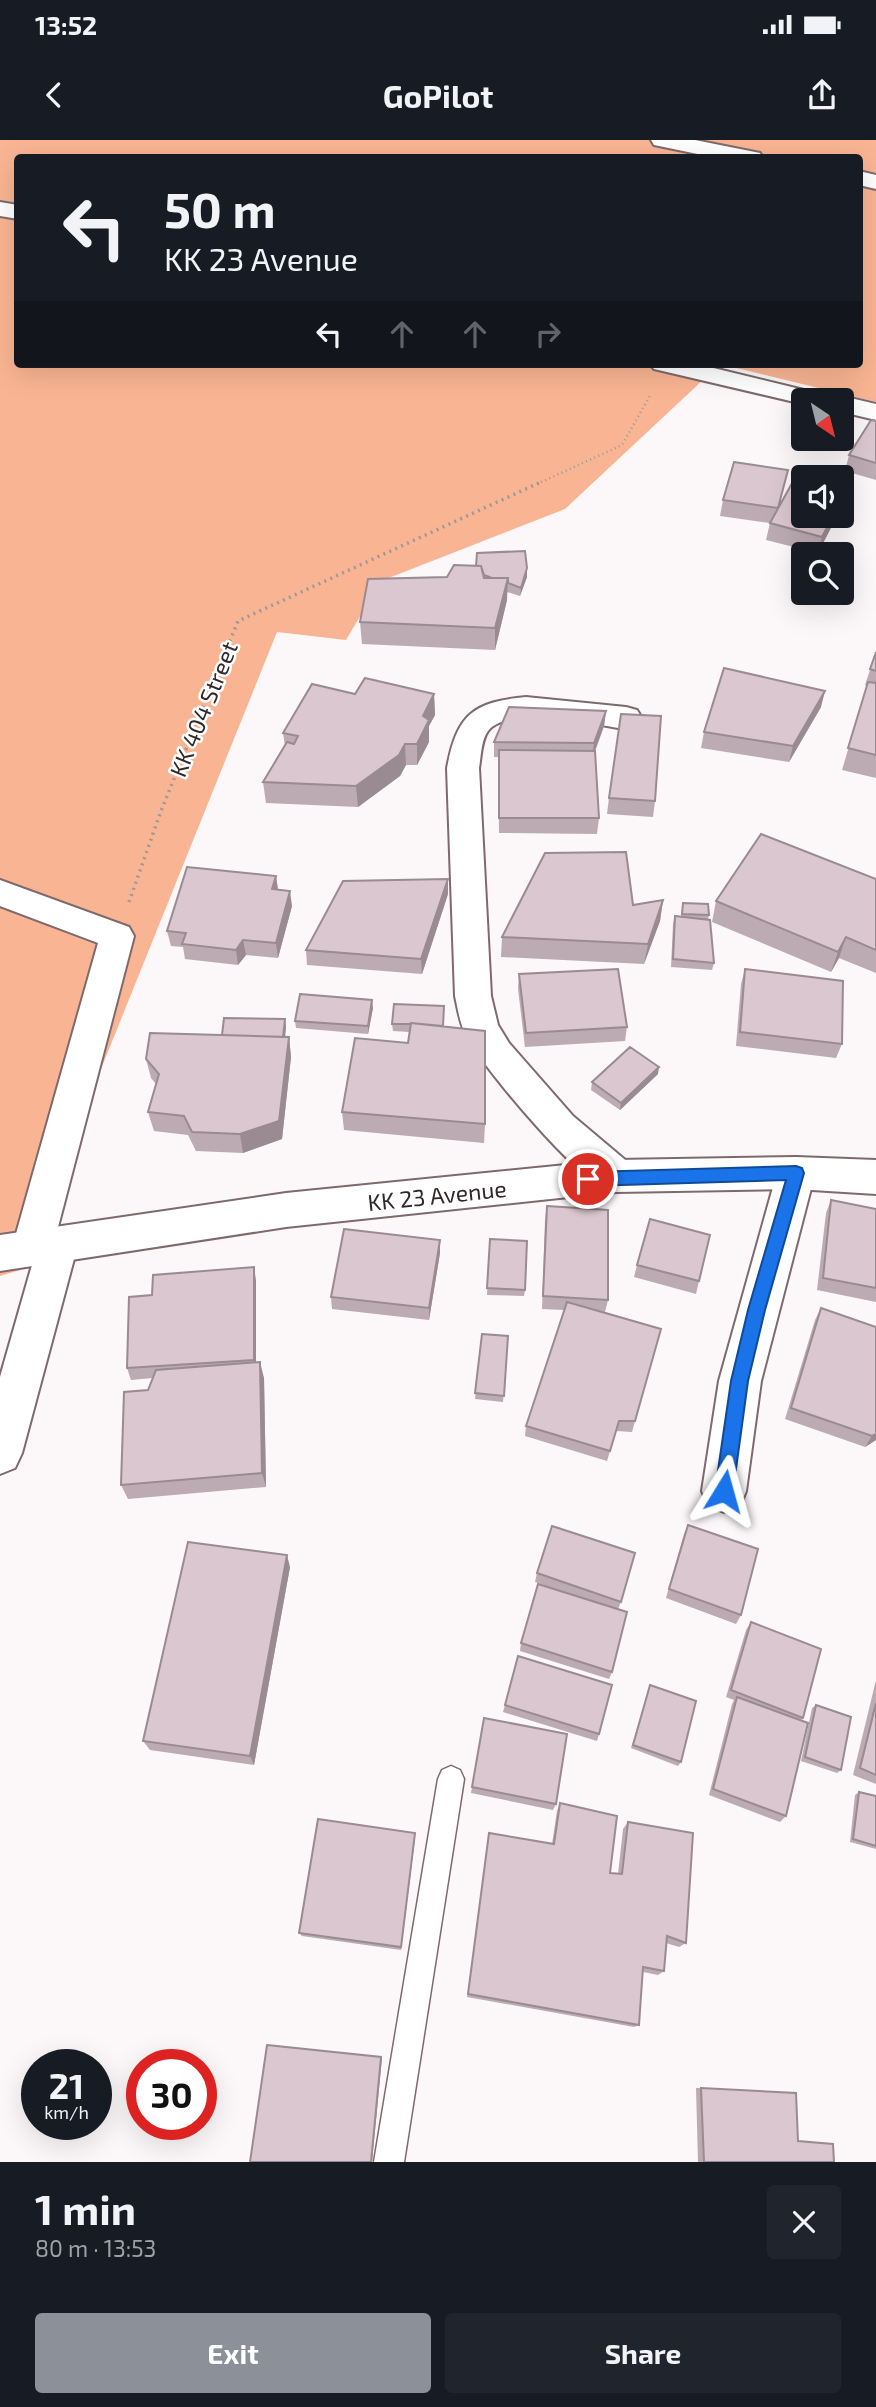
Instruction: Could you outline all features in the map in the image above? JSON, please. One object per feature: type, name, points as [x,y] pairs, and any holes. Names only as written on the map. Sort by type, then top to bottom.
[{"type":"street","points":[[662,140],[732,154]]},
{"type":"street","points":[[682,368],[791,393]]},
{"type":"street","points":[[854,407],[876,412]]},
{"type":"street","points":[[616,1177],[560,1127],[496,1053],[481,1028],[473,996],[463,768],[469,737],[477,723],[496,711],[534,709],[626,718]]},
{"type":"street","points":[[0,893],[117,936],[30,1248],[0,1453]]},
{"type":"street","points":[[724,1491],[740,1381],[796,1173]]},
{"type":"street","name":"KK 23 Avenue","points":[[30,1248],[286,1210],[616,1177],[796,1173],[876,1177]]},
{"type":"lane","points":[[389,2162],[451,1779]]},
{"type":"path","name":"KK 404 Street","points":[[117,936],[162,811],[238,621],[622,445],[663,368]]},
{"type":"shaded area","points":[[0,140],[876,140],[876,402],[854,397],[854,388],[819,388],[736,368],[863,368],[863,154],[14,154],[14,368],[716,368],[565,509],[381,581],[346,640],[277,632],[20,1270],[0,1276]]},
{"type":"building","points":[[871,420],[876,421],[876,463],[849,455],[854,452],[854,447]]},
{"type":"building","points":[[734,462],[788,470],[778,508],[723,500]]},
{"type":"building","points":[[791,485],[791,528],[827,528],[822,537],[770,523]]},
{"type":"building","points":[[525,551],[527,568],[521,588],[508,583],[508,578],[484,575],[481,566],[476,566],[477,553]]},
{"type":"building","points":[[454,565],[481,566],[484,578],[508,578],[495,628],[360,622],[368,579],[447,577]]},
{"type":"building","points":[[876,652],[876,671],[870,669]]},
{"type":"building","points":[[724,668],[825,691],[793,746],[704,732]]},
{"type":"building","points":[[365,678],[434,694],[423,716],[429,720],[417,744],[405,744],[399,755],[356,786],[263,782],[287,742],[294,744],[298,736],[283,733],[312,684],[355,694]]},
{"type":"building","points":[[868,682],[876,683],[876,755],[848,748]]},
{"type":"building","points":[[509,707],[606,711],[594,743],[494,742]]},
{"type":"building","points":[[621,714],[661,716],[655,801],[609,798]]},
{"type":"building","points":[[499,750],[595,751],[599,818],[499,818]]},
{"type":"building","points":[[761,834],[876,879],[876,950],[846,937],[838,952],[716,901]]},
{"type":"building","points":[[626,852],[633,905],[663,900],[648,944],[502,937],[545,853]]},
{"type":"building","points":[[187,867],[276,876],[272,889],[290,891],[276,943],[243,940],[236,950],[182,944],[186,933],[167,931]]},
{"type":"building","points":[[448,879],[421,959],[306,950],[343,881]]},
{"type":"building","points":[[683,903],[708,904],[709,915],[682,914]]},
{"type":"building","points":[[675,916],[710,920],[714,963],[673,959]]},
{"type":"building","points":[[618,969],[627,1027],[526,1033],[519,974]]},
{"type":"building","points":[[745,969],[843,981],[842,1044],[740,1032]]},
{"type":"building","points":[[300,994],[372,1000],[368,1026],[295,1021]]},
{"type":"building","points":[[394,1004],[444,1006],[443,1026],[392,1024]]},
{"type":"building","points":[[224,1018],[285,1019],[283,1037],[222,1035]]},
{"type":"building","points":[[411,1023],[485,1031],[485,1124],[342,1112],[355,1038],[408,1043]]},
{"type":"building","points":[[150,1033],[289,1037],[279,1121],[240,1134],[192,1132],[184,1116],[148,1112],[159,1074],[146,1059]]},
{"type":"building","points":[[630,1047],[659,1067],[621,1103],[592,1082]]},
{"type":"building","points":[[831,1200],[876,1209],[876,1288],[823,1278]]},
{"type":"building","points":[[547,1206],[608,1210],[608,1300],[543,1296]]},
{"type":"building","points":[[650,1219],[710,1235],[699,1281],[637,1265]]},
{"type":"building","points":[[344,1229],[440,1240],[429,1308],[331,1297]]},
{"type":"building","points":[[490,1239],[527,1241],[525,1290],[487,1288]]},
{"type":"building","points":[[254,1267],[254,1360],[127,1368],[129,1297],[152,1295],[153,1275]]},
{"type":"building","points":[[567,1302],[661,1329],[635,1421],[619,1421],[610,1451],[526,1426]]},
{"type":"building","points":[[821,1308],[876,1327],[876,1434],[872,1436],[791,1408]]},
{"type":"building","points":[[482,1334],[508,1336],[504,1396],[475,1393]]},
{"type":"building","points":[[260,1362],[262,1473],[121,1485],[124,1392],[148,1390],[156,1370]]},
{"type":"building","points":[[688,1525],[758,1549],[741,1615],[669,1589]]},
{"type":"building","points":[[552,1526],[635,1553],[621,1602],[537,1573]]},
{"type":"building","points":[[188,1542],[287,1555],[250,1756],[143,1741]]},
{"type":"building","points":[[538,1584],[627,1612],[612,1672],[521,1643]]},
{"type":"building","points":[[751,1622],[821,1649],[803,1718],[731,1690]]},
{"type":"building","points":[[518,1656],[612,1685],[599,1734],[505,1705]]},
{"type":"building","points":[[650,1685],[696,1701],[681,1762],[633,1745]]},
{"type":"building","points":[[737,1697],[808,1723],[786,1816],[713,1789]]},
{"type":"building","points":[[876,1703],[876,1775],[860,1768]]},
{"type":"building","points":[[816,1705],[851,1717],[841,1770],[805,1757]]},
{"type":"building","points":[[484,1718],[567,1734],[556,1804],[472,1787]]},
{"type":"building","points":[[859,1792],[876,1796],[876,1846],[853,1839]]},
{"type":"building","points":[[560,1803],[617,1816],[610,1873],[622,1874],[628,1822],[693,1833],[686,1943],[667,1936],[664,1971],[643,1967],[639,2025],[468,1994],[489,1833],[554,1844]]},
{"type":"building","points":[[318,1819],[415,1833],[401,1947],[299,1933]]},
{"type":"building","points":[[267,2045],[381,2057],[371,2162],[250,2162]]},
{"type":"building","points":[[701,2088],[796,2093],[798,2141],[833,2144],[834,2162],[704,2162]]},
{"type":"route","points":[[588,1179],[796,1173],[740,1381],[724,1491]]}]
